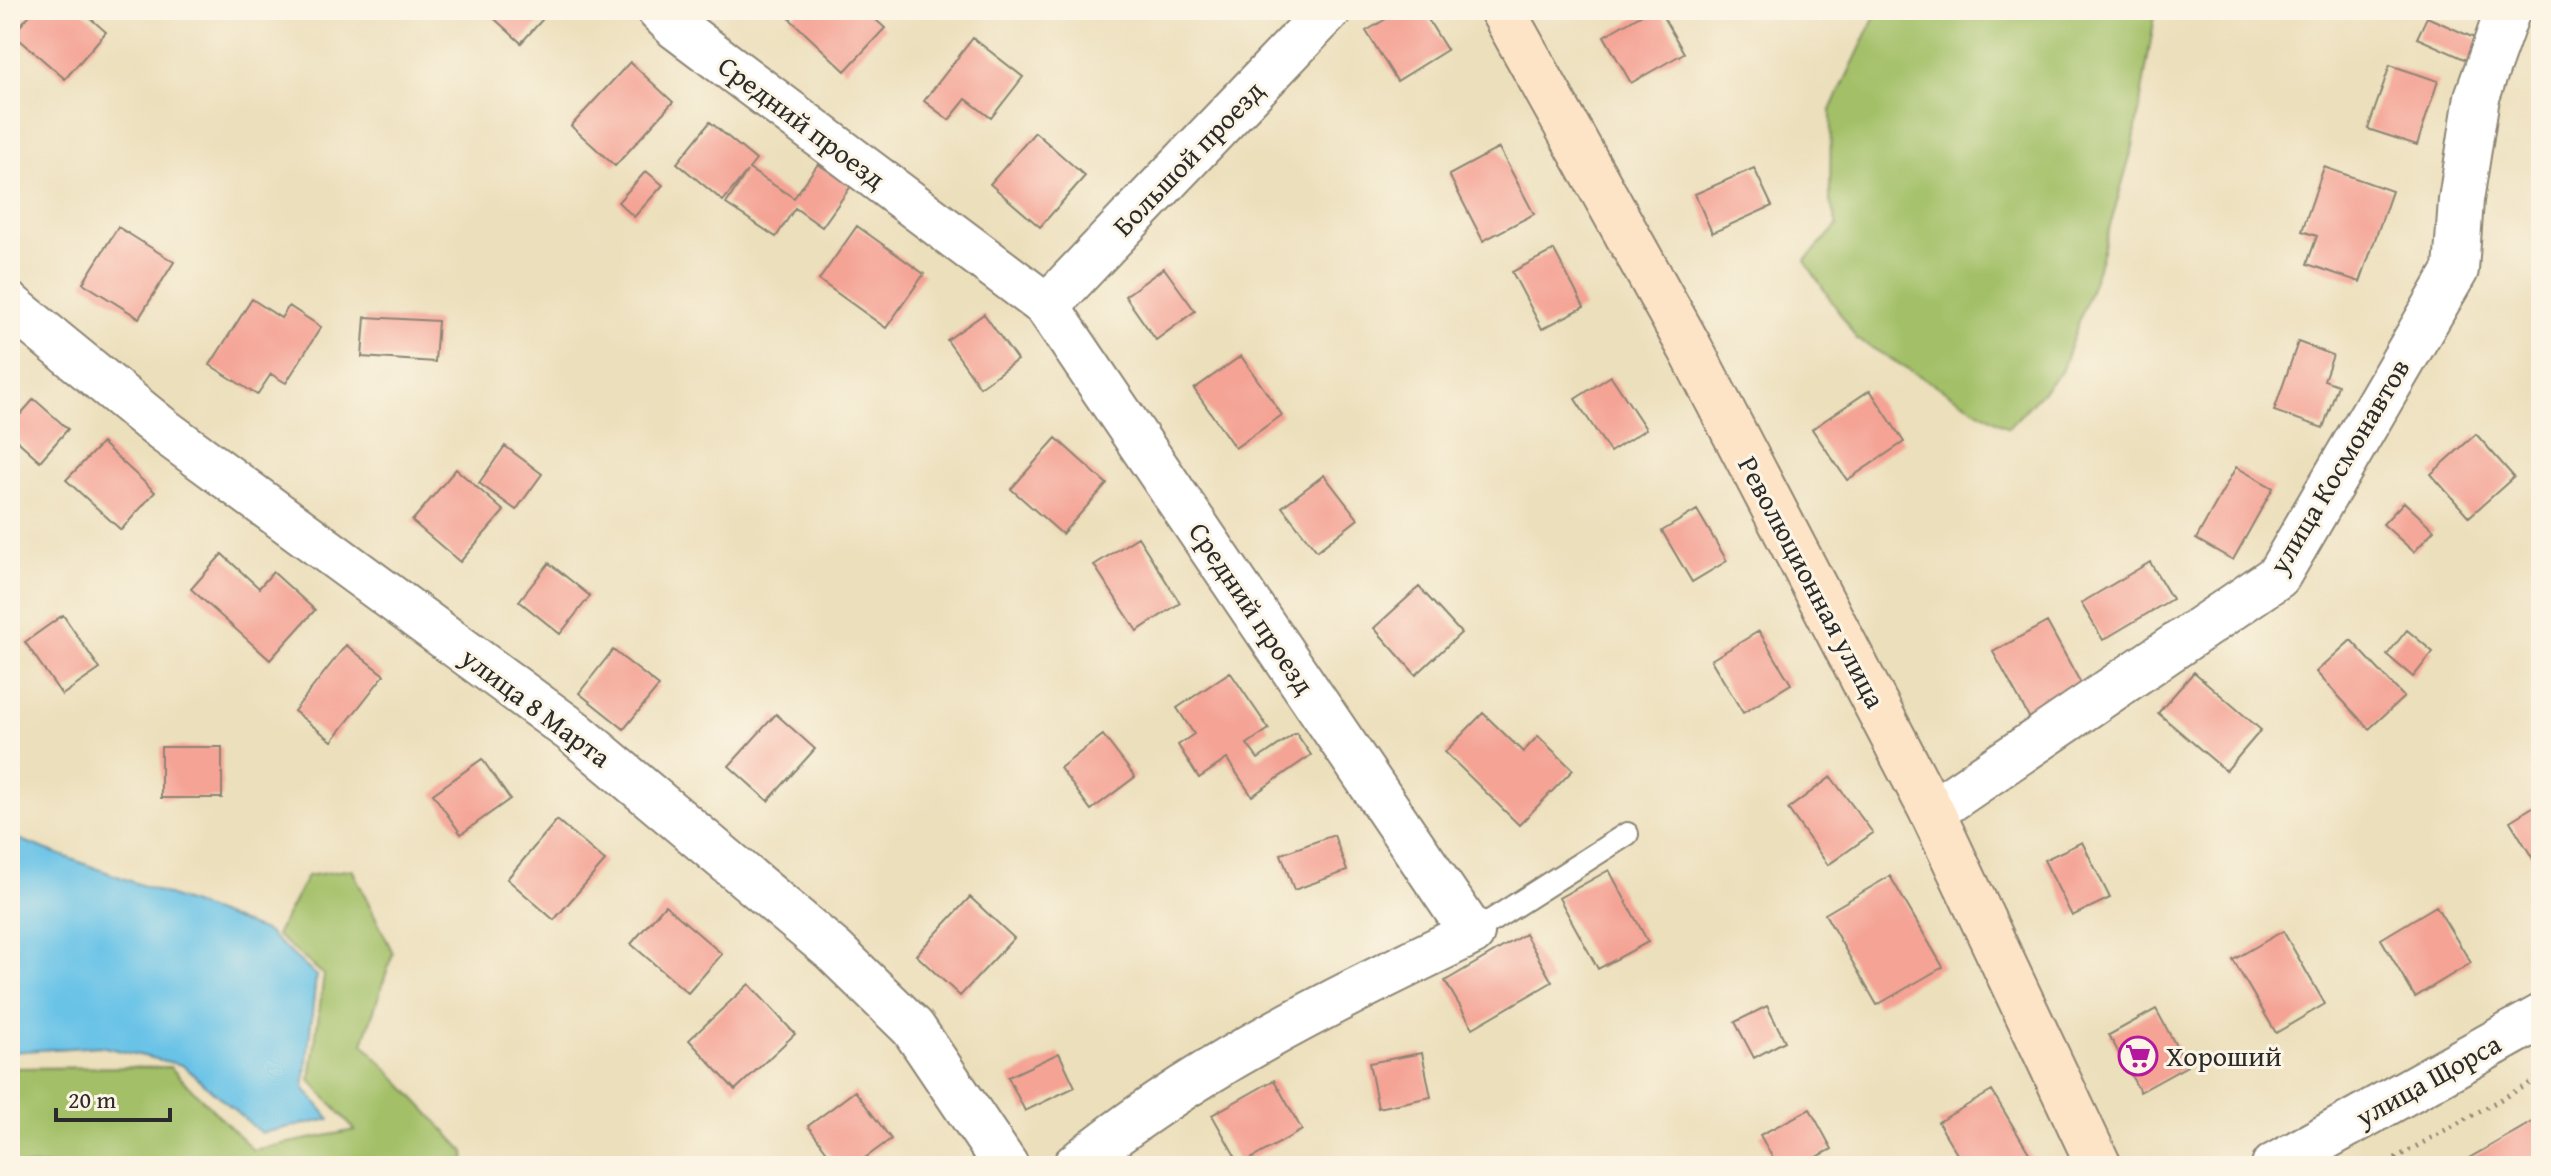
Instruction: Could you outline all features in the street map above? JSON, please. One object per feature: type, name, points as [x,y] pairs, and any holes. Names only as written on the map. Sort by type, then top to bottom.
[{"type":"main road","name":"Революционная улица","points":[[1502,10],[1690,348],[1932,812],[2099,1166]]},
{"type":"street","name":"Средний проезд","points":[[659,10],[676,27],[1047,306],[1472,933]]},
{"type":"street","name":"Большой проезд","points":[[1047,306],[1329,10]]},
{"type":"street","name":"улица Космонавтов","points":[[1932,812],[2278,576],[2456,270],[2461,200],[2477,97],[2508,10]]},
{"type":"street","name":"улица 8 Марта","points":[[10,305],[163,430],[574,732],[833,950],[913,1028],[1006,1166]]},
{"type":"street","points":[[1075,1166],[1121,1128],[1322,1006],[1472,933]]},
{"type":"street","name":"улица Щорса","points":[[2274,1166],[2541,1017]]},
{"type":"lane","points":[[1472,933],[1627,834]]},
{"type":"path","points":[[2381,1166],[2541,1077]]},
{"type":"green space","points":[[1878,10],[2156,10],[2133,146],[2098,268],[2061,372],[2008,428],[1857,339],[1805,261],[1837,226],[1830,201],[1831,110]]},
{"type":"green space","points":[[352,869],[393,953],[363,1043],[465,1152],[466,1166],[10,1166],[10,1068],[170,1067],[253,1150],[355,1130],[310,1080],[324,975],[276,935],[307,876]]},
{"type":"water","points":[[10,836],[267,932],[316,976],[304,1088],[330,1119],[261,1133],[182,1065],[100,1046],[10,1052]]},
{"type":"building","points":[[34,10],[81,10],[106,32],[65,79],[13,34]]},
{"type":"building","points":[[485,10],[551,10],[521,43]]},
{"type":"building","points":[[799,10],[865,10],[885,28],[845,71],[790,19]]},
{"type":"building","points":[[1401,10],[1422,10],[1447,50],[1397,81],[1366,31]]},
{"type":"building","points":[[1649,10],[1659,10],[1684,53],[1631,83],[1604,36]]},
{"type":"building","points":[[2427,17],[2490,45],[2480,66],[2417,38]]},
{"type":"building","points":[[973,38],[1023,77],[991,118],[966,99],[949,120],[924,101]]},
{"type":"building","points":[[630,62],[673,102],[615,166],[571,126]]},
{"type":"building","points":[[2390,65],[2438,81],[2417,145],[2368,129]]},
{"type":"building","points":[[710,122],[756,160],[749,169],[794,198],[818,164],[851,186],[822,227],[795,208],[776,237],[726,204],[747,171],[723,201],[677,163]]},
{"type":"building","points":[[1035,132],[1085,176],[1040,227],[990,184]]},
{"type":"building","points":[[1499,148],[1534,214],[1483,241],[1449,175]]},
{"type":"building","points":[[2324,167],[2392,191],[2360,282],[2307,264],[2317,236],[2302,231]]},
{"type":"building","points":[[1754,168],[1772,206],[1712,233],[1695,194]]},
{"type":"building","points":[[646,171],[663,185],[634,217],[618,202]]},
{"type":"building","points":[[857,226],[924,274],[886,328],[819,280]]},
{"type":"building","points":[[118,227],[174,262],[139,318],[83,283]]},
{"type":"building","points":[[1554,250],[1584,307],[1542,329],[1512,272]]},
{"type":"building","points":[[1164,268],[1195,311],[1156,340],[1125,296]]},
{"type":"building","points":[[252,299],[281,318],[289,306],[321,327],[286,383],[271,374],[257,395],[210,365]]},
{"type":"building","points":[[984,314],[1017,360],[980,387],[947,340]]},
{"type":"building","points":[[365,317],[438,321],[435,362],[362,357]]},
{"type":"building","points":[[2298,342],[2333,355],[2324,380],[2338,385],[2323,428],[2274,411]]},
{"type":"building","points":[[1241,356],[1282,415],[1235,448],[1194,389]]},
{"type":"building","points":[[1611,376],[1646,429],[1610,452],[1575,399]]},
{"type":"building","points":[[1870,390],[1904,442],[1847,480],[1812,429]]},
{"type":"building","points":[[34,399],[68,429],[40,461],[10,434],[10,426]]},
{"type":"building","points":[[2476,434],[2514,477],[2469,517],[2431,474]]},
{"type":"building","points":[[1056,438],[1107,484],[1062,534],[1011,489]]},
{"type":"building","points":[[102,443],[155,492],[121,530],[66,480]]},
{"type":"building","points":[[505,446],[542,474],[516,510],[479,483]]},
{"type":"building","points":[[2236,467],[2273,488],[2233,560],[2196,539]]},
{"type":"building","points":[[456,469],[504,511],[460,562],[412,521]]},
{"type":"building","points":[[1324,475],[1358,519],[1317,551],[1282,507]]},
{"type":"building","points":[[2404,502],[2434,530],[2414,552],[2383,524]]},
{"type":"building","points":[[1697,510],[1727,561],[1692,582],[1662,531]]},
{"type":"building","points":[[1138,537],[1180,603],[1137,631],[1094,565]]},
{"type":"building","points":[[222,554],[259,588],[273,572],[315,610],[270,660],[191,589]]},
{"type":"building","points":[[2150,562],[2172,599],[2103,640],[2081,603]]},
{"type":"building","points":[[549,563],[590,596],[560,634],[519,601]]},
{"type":"building","points":[[1419,587],[1461,633],[1416,675],[1374,628]]},
{"type":"building","points":[[63,615],[100,669],[62,695],[25,642]]},
{"type":"building","points":[[2047,622],[2084,689],[2030,719],[1993,652]]},
{"type":"building","points":[[2407,630],[2433,652],[2413,677],[2387,655]]},
{"type":"building","points":[[1759,631],[1791,684],[1743,713],[1711,660]]},
{"type":"building","points":[[2351,640],[2404,697],[2369,729],[2316,672]]},
{"type":"building","points":[[346,645],[384,675],[332,741],[294,711]]},
{"type":"building","points":[[613,650],[659,686],[624,729],[579,693]]},
{"type":"building","points":[[1230,672],[1269,729],[1247,744],[1258,759],[1296,733],[1311,755],[1252,796],[1227,759],[1199,778],[1178,745],[1194,734],[1177,708]]},
{"type":"building","points":[[2194,672],[2261,730],[2226,771],[2158,713]]},
{"type":"building","points":[[1483,713],[1523,752],[1538,736],[1573,770],[1519,825],[1445,752]]},
{"type":"building","points":[[776,714],[815,749],[768,801],[729,766]]},
{"type":"building","points":[[1103,735],[1135,777],[1091,810],[1060,768]]},
{"type":"building","points":[[161,747],[222,747],[222,798],[161,798]]},
{"type":"building","points":[[482,759],[510,799],[461,834],[433,794]]},
{"type":"building","points":[[1831,777],[1873,833],[1828,865],[1788,809]]},
{"type":"building","points":[[2541,802],[2541,865],[2538,867],[2510,821]]},
{"type":"building","points":[[557,820],[605,861],[554,920],[507,879]]},
{"type":"building","points":[[1334,835],[1347,871],[1294,890],[1281,854]]},
{"type":"building","points":[[2082,842],[2110,898],[2072,916],[2044,860]]},
{"type":"building","points":[[1609,870],[1648,942],[1598,969],[1559,898]]},
{"type":"building","points":[[1890,876],[1943,967],[1877,1005],[1825,914]]},
{"type":"building","points":[[970,897],[1014,938],[960,996],[916,955]]},
{"type":"building","points":[[665,905],[722,954],[688,993],[631,944]]},
{"type":"building","points":[[2436,906],[2471,963],[2415,997],[2381,939]]},
{"type":"building","points":[[2283,931],[2325,1004],[2276,1033],[2233,960]]},
{"type":"building","points":[[1525,934],[1552,982],[1473,1028],[1445,981]]},
{"type":"building","points":[[749,984],[795,1034],[735,1090],[689,1040]]},
{"type":"building","points":[[1767,1006],[1785,1041],[1754,1058],[1735,1022]]},
{"type":"building","points":[[2156,1009],[2187,1066],[2140,1092],[2109,1035]]},
{"type":"building","points":[[1059,1053],[1075,1087],[1025,1111],[1008,1077]]},
{"type":"building","points":[[1422,1053],[1431,1097],[1378,1108],[1369,1063]]},
{"type":"building","points":[[1274,1080],[1302,1130],[1240,1165],[1212,1115]]},
{"type":"building","points":[[855,1091],[891,1139],[854,1166],[838,1166],[808,1126]]},
{"type":"building","points":[[1992,1091],[2032,1158],[2019,1166],[1964,1166],[1938,1122]]},
{"type":"building","points":[[1810,1109],[1832,1149],[1800,1166],[1777,1166],[1760,1135]]},
{"type":"building","points":[[2541,1117],[2541,1166],[2455,1166]]},
{"type":"place","name":"Хороший","points":[[2138,1056]]}]
